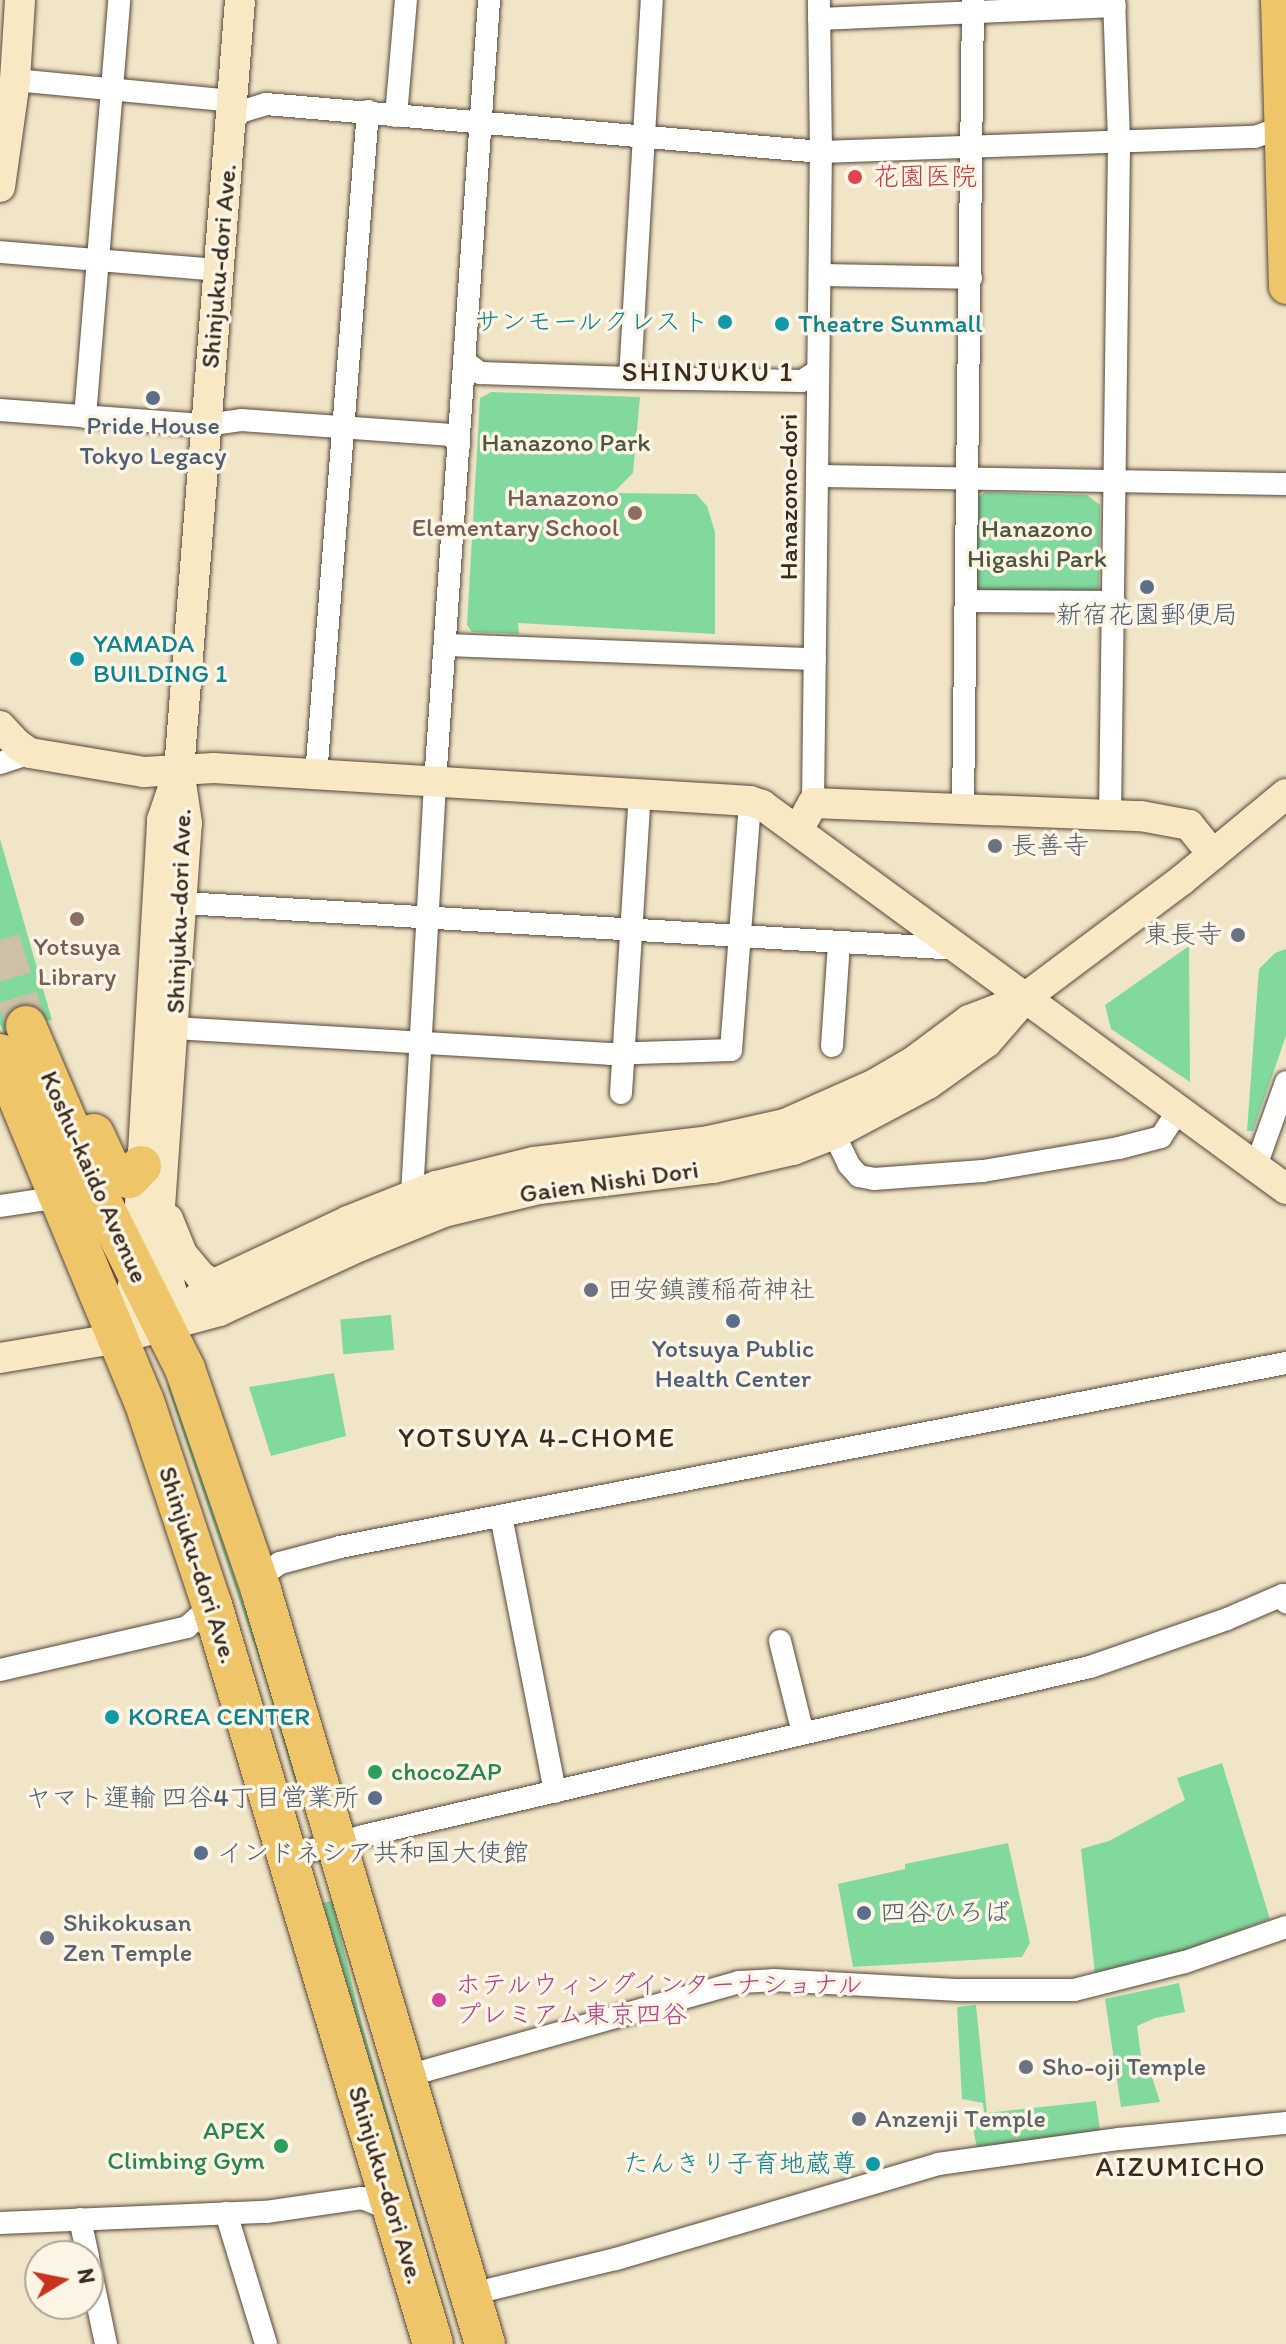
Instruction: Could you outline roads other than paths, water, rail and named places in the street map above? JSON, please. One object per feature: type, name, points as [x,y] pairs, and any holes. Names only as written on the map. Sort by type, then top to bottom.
[{"type":"highway","points":[[13,1040],[83,1109],[113,1175],[129,1178],[152,1170]]},
{"type":"highway","name":"Koshu-kaido Avenue","points":[[13,1040],[60,1197],[119,1338]]},
{"type":"highway","name":"Koshu-kaido Avenue","points":[[13,1040],[165,1326]]},
{"type":"highway","name":"Shinjuku-dori Ave.","points":[[165,1326],[185,1369],[261,1590],[485,2344]]},
{"type":"highway","name":"Shinjuku-dori Ave.","points":[[119,1338],[212,1605],[433,2344]]},
{"type":"main road","points":[[1278,0],[1284,126],[1286,287]]},
{"type":"street","points":[[0,187],[15,80],[20,0]]},
{"type":"street","points":[[85,417],[119,0]]},
{"type":"street","name":"Shinjuku-dori Ave.","points":[[119,1338],[136,1274],[174,1028],[187,823],[179,770],[240,0]]},
{"type":"street","points":[[396,116],[406,0]]},
{"type":"street","points":[[412,1195],[435,783],[483,125],[489,0]]},
{"type":"street","points":[[630,378],[652,0]]},
{"type":"street","points":[[819,10],[1114,3],[1119,141],[1110,815]]},
{"type":"street","points":[[963,809],[973,7]]},
{"type":"street","name":"Hanazono-dori","points":[[813,803],[819,476],[819,10]]},
{"type":"street","points":[[15,80],[112,90],[231,114],[255,105],[368,111],[483,125],[821,152],[1255,137],[1284,126]]},
{"type":"street","points":[[316,776],[368,111]]},
{"type":"street","points":[[0,252],[218,270]]},
{"type":"street","points":[[820,275],[971,278]]},
{"type":"street","points":[[465,362],[480,373],[630,378],[802,381],[818,371]]},
{"type":"street","points":[[0,410],[206,425],[241,420],[451,435],[459,445]]},
{"type":"street","points":[[819,476],[1286,484]]},
{"type":"street","points":[[967,601],[1114,602]]},
{"type":"street","points":[[445,645],[815,659]]},
{"type":"street","points":[[10,749],[144,772],[214,768],[750,801],[762,805],[1286,1189]]},
{"type":"street","name":"Shinjuku-dori Ave.","points":[[165,1326],[171,1301],[160,1248],[152,1170],[162,820],[179,770]]},
{"type":"street","name":"Gaien Nishi Dori","points":[[0,1358],[119,1338],[242,1302],[360,1246],[444,1212],[539,1189],[713,1168],[793,1150],[834,1134],[940,1076],[987,1042],[1026,997],[1213,855],[1286,794]]},
{"type":"street","points":[[621,1093],[640,795]]},
{"type":"street","points":[[174,1028],[625,1054],[731,1050],[750,801]]},
{"type":"street","points":[[798,830],[813,803],[1110,815],[1189,825],[1213,855]]},
{"type":"street","points":[[183,903],[960,950]]},
{"type":"street","points":[[832,1046],[839,942]]},
{"type":"street","name":"Gaien Nishi Dori","points":[[165,1326],[214,1284],[412,1195],[534,1162],[709,1141],[785,1124],[875,1084],[914,1061],[969,1020],[1026,997]]},
{"type":"street","points":[[1256,1166],[1286,1082]]},
{"type":"street","points":[[834,1134],[849,1165],[859,1176],[890,1178],[983,1171],[1119,1148],[1161,1137],[1178,1111]]},
{"type":"street","points":[[152,1170],[173,1238],[201,1277],[214,1284]]},
{"type":"street","points":[[0,1206],[60,1197]]},
{"type":"street","points":[[261,1590],[266,1573],[280,1563],[415,1531],[1286,1363]]},
{"type":"street","points":[[501,1516],[555,1792]]},
{"type":"street","points":[[288,1857],[1090,1667],[1227,1619],[1283,1595],[1286,1602]]},
{"type":"street","points":[[0,1670],[187,1627],[212,1605]]},
{"type":"street","points":[[780,1641],[803,1733]]},
{"type":"street","points":[[407,2076],[739,1982],[773,1980],[960,1990],[1074,1990],[1185,1962],[1286,1927]]},
{"type":"street","points":[[471,2294],[616,2259],[938,2164],[1119,2139],[1286,2123]]},
{"type":"street","points":[[0,2223],[266,2212],[362,2198],[394,2211]]},
{"type":"street","points":[[226,2213],[266,2344]]},
{"type":"street","points":[[80,2219],[84,2240]]},
{"type":"street","points":[[101,2320],[106,2344]]},
{"type":"tunnel","points":[[0,940],[26,1026]]},
{"type":"place","name":"花園医院","points":[[855,177]]},
{"type":"place","name":"サンモールクレスト","points":[[725,322]]},
{"type":"place","name":"Theatre Sunmall","points":[[782,324]]},
{"type":"place","name":"Pride House Tokyo Legacy","points":[[153,398]]},
{"type":"place","name":"Hanazono Elementary School","points":[[635,513]]},
{"type":"place","name":"新宿花園郵便局","points":[[1147,587]]},
{"type":"place","name":"YAMADA BUILDING 1","points":[[77,659]]},
{"type":"place","name":"長善寺","points":[[995,846]]},
{"type":"place","name":"Yotsuya Library","points":[[77,919]]},
{"type":"place","name":"東長寺","points":[[1238,935]]},
{"type":"place","name":"田安鎮護稲荷神社","points":[[591,1290]]},
{"type":"place","name":"Yotsuya Public Health Center","points":[[733,1321]]},
{"type":"place","name":"KOREA CENTER","points":[[112,1717]]},
{"type":"place","name":"chocoZAP","points":[[375,1772]]},
{"type":"place","name":"ヤマト運輸 四谷4丁目営業所","points":[[375,1798]]},
{"type":"place","name":"インドネシア共和国大使館","points":[[201,1853]]},
{"type":"place","name":"四谷ひろば","points":[[864,1913]]},
{"type":"place","name":"Shikokusan Zen Temple","points":[[47,1938]]},
{"type":"place","name":"ホテルウィングインターナショナル プレミアム東京四谷","points":[[439,2000]]},
{"type":"place","name":"Sho-oji Temple","points":[[1026,2067]]},
{"type":"place","name":"Anzenji Temple","points":[[859,2119]]},
{"type":"place","name":"APEX Climbing Gym","points":[[281,2146]]},
{"type":"place","name":"たんきり子育地蔵尊","points":[[873,2164]]},
{"type":"district","name":"SHINJUKU 1","points":[[708,371]]},
{"type":"district","name":"YOTSUYA 4-CHOME","points":[[537,1437]]},
{"type":"district","name":"AIZUMICHO","points":[[1181,2166]]},
{"type":"park label","name":"Hanazono Park","points":[[566,443]]},
{"type":"park label","name":"Hanazono Higashi Park","points":[[1037,544]]}]
